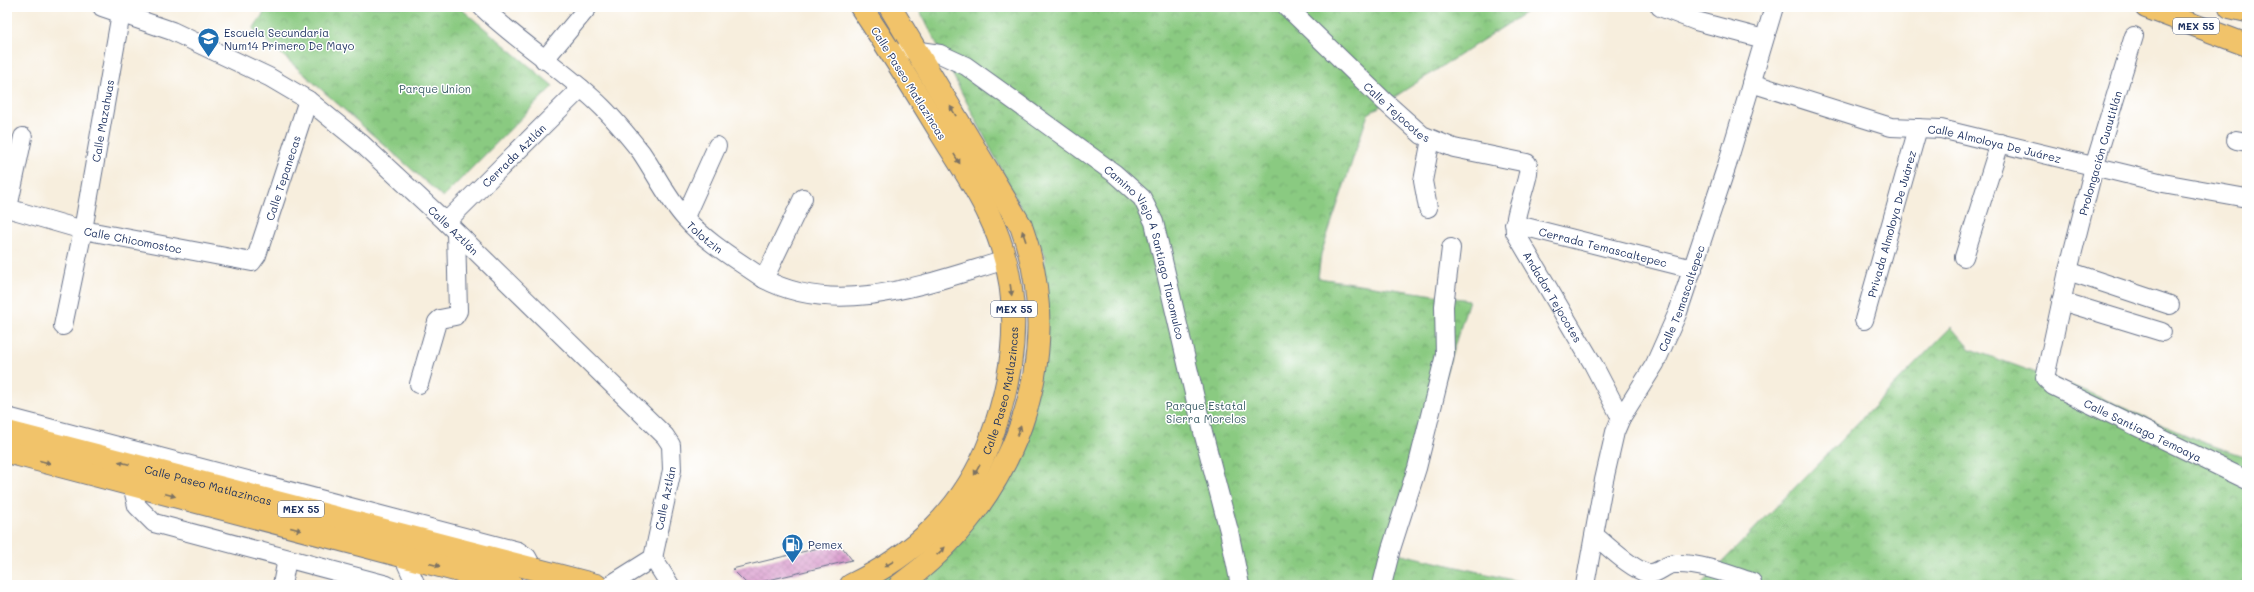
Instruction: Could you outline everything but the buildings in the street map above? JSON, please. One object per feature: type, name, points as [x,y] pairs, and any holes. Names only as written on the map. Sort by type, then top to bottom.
[{"type":"highway","name":"Calle Paseo Matlazincas","points":[[851,585],[896,560],[928,535],[955,504],[981,462],[1002,408],[1012,364],[1015,325],[1006,260],[989,216],[976,190],[889,49],[861,7]]},
{"type":"highway","name":"Calle Paseo Matlazincas","points":[[890,7],[1021,226],[1031,260],[1039,332],[1036,371],[1030,396],[1015,440],[1004,462],[971,517],[957,535],[932,560],[900,585]]},
{"type":"highway","name":"MEX 55","points":[[2146,7],[2247,45]]},
{"type":"highway","name":"MEX 55","points":[[2230,7],[2247,11]]},
{"type":"highway","name":"Calle Paseo Matlazincas","points":[[7,432],[596,585]]},
{"type":"highway","name":"Calle Paseo Matlazincas","points":[[7,452],[512,585]]},
{"type":"street","name":"Calle Aztlán","points":[[102,7],[121,12],[172,31],[269,77],[308,100],[362,144],[451,227],[665,436],[671,445],[672,470],[652,558]]},
{"type":"street","name":"Tolotzin","points":[[482,7],[510,34],[581,88],[622,128],[685,217],[713,243],[764,279],[805,295],[846,298],[866,296],[939,280],[1006,260]]},
{"type":"street","points":[[544,60],[588,7]]},
{"type":"street","name":"Calle Tejocotes","points":[[1287,7],[1400,116],[1422,134],[1454,148],[1526,162],[1529,165],[1529,171],[1514,224]]},
{"type":"street","points":[[1660,7],[1696,21],[1764,39]]},
{"type":"street","name":"Calle Temascaltepec","points":[[1585,585],[1611,445],[1621,418],[1655,364],[1667,340],[1693,269],[1752,83],[1774,7]]},
{"type":"street","name":"Calle Mazahuas","points":[[63,326],[83,230],[121,12]]},
{"type":"street","name":"Prolongación Cuautitlán","points":[[2045,375],[2068,271],[2094,167],[2134,36]]},
{"type":"street","name":"Camino Viejo A Santiago Tlaxomulco","points":[[889,49],[916,49],[940,54],[966,66],[1114,173],[1142,198],[1149,209],[1154,222],[1203,432],[1229,531],[1240,585]]},
{"type":"street","name":"Calle Almoloya De Juárez","points":[[1752,83],[1891,127],[1942,130],[2094,167],[2241,197]]},
{"type":"street","name":"Cerrada Aztlán","points":[[451,227],[581,88]]},
{"type":"street","name":"Calle Tepanecas","points":[[257,255],[308,100]]},
{"type":"street","name":"Privada Almoloya De Juárez","points":[[1864,320],[1918,128]]},
{"type":"street","points":[[8,208],[23,137]]},
{"type":"street","points":[[1428,208],[1423,181],[1431,139]]},
{"type":"street","points":[[1964,257],[2000,143]]},
{"type":"street","points":[[685,217],[717,146]]},
{"type":"street","points":[[764,279],[803,198]]},
{"type":"street","name":"Calle Chicomostoc","points":[[8,208],[83,230],[250,262],[254,261],[257,255]]},
{"type":"street","name":"Cerrada Temascaltepec","points":[[1514,224],[1693,269]]},
{"type":"street","name":"Andador Tejocotes","points":[[1514,224],[1518,239],[1593,364],[1621,418]]},
{"type":"street","points":[[419,384],[437,322],[442,318],[455,316],[458,311],[451,227]]},
{"type":"street","points":[[1382,585],[1391,549],[1417,468],[1445,355],[1444,306],[1451,248]]},
{"type":"street","points":[[2068,271],[2170,305]]},
{"type":"street","points":[[2061,301],[2162,332]]},
{"type":"street","name":"Calle Santiago Temoaya","points":[[2045,375],[2046,381],[2053,386],[2247,480]]},
{"type":"street","points":[[7,417],[518,551],[527,557],[534,570]]},
{"type":"street","points":[[132,485],[137,506],[154,523],[387,585]]},
{"type":"street","points":[[1595,536],[1637,568],[1646,572],[1658,572],[1671,564],[1683,564],[1711,570],[1752,582]]},
{"type":"street","points":[[403,556],[416,585]]},
{"type":"street","points":[[610,585],[652,558],[670,585]]},
{"type":"street","points":[[282,585],[287,559]]},
{"type":"green space","name":"Parque Union","points":[[268,7],[459,7],[553,86],[443,197],[253,29]]},
{"type":"green space","name":"Parque Estatal Sierra Morelos","points":[[918,7],[1534,7],[1368,114],[1321,254],[1318,278],[1469,300],[1389,551],[1534,585],[858,585],[903,568],[974,509],[1030,404],[1045,255]]},
{"type":"green space","points":[[1951,327],[1970,349],[2078,388],[2200,441],[2247,457],[2247,585],[1700,585]]},
{"type":"place","name":"Escuela Secundaria Num14 Primero De Mayo","points":[[209,58]]},
{"type":"place","name":"Pemex","points":[[792,564]]}]
